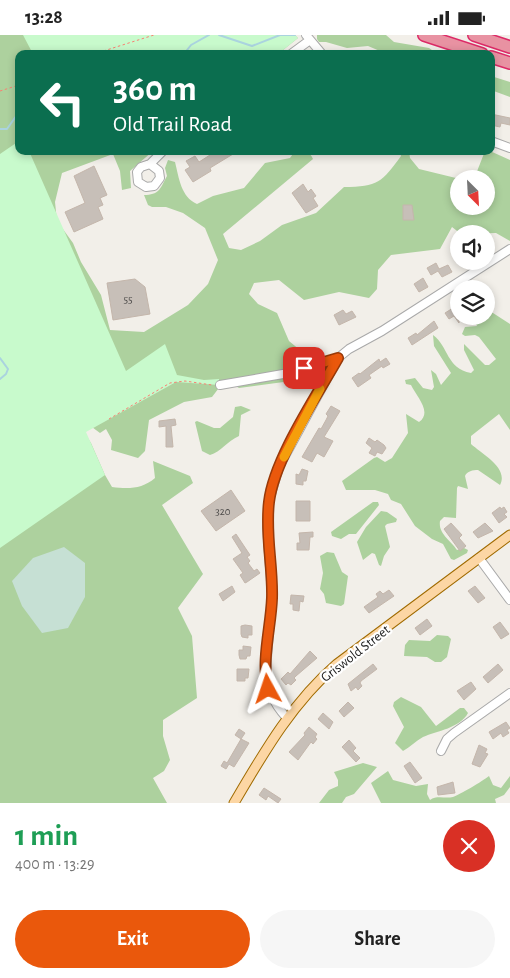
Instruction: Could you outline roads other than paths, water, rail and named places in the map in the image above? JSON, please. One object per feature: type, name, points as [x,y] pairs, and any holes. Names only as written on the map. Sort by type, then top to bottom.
[{"type":"highway","points":[[424,35],[470,50]]},
{"type":"highway","points":[[474,35],[510,47]]},
{"type":"highway","points":[[495,58],[510,63]]},
{"type":"main road","name":"Griswold Street","points":[[234,803],[286,717],[310,689],[337,664],[510,535]]},
{"type":"street","points":[[295,50],[308,37],[319,50]]},
{"type":"street","points":[[495,142],[510,148]]},
{"type":"street","points":[[150,164],[159,155]]},
{"type":"street","points":[[286,717],[272,699],[266,681],[272,595],[267,527],[269,501],[279,467],[338,358],[349,349],[382,331],[510,249]]},
{"type":"street","points":[[220,385],[283,374],[338,358]]},
{"type":"street","points":[[479,558],[510,599]]},
{"type":"street","points":[[441,751],[447,739],[454,733],[510,693]]},
{"type":"waterway","points":[[187,50],[191,45],[209,35]]},
{"type":"waterway","points":[[219,35],[252,46],[280,35],[295,35]]},
{"type":"waterway","points":[[0,129],[7,129],[15,118]]},
{"type":"waterway","points":[[0,358],[8,369],[6,374],[0,379]]}]
